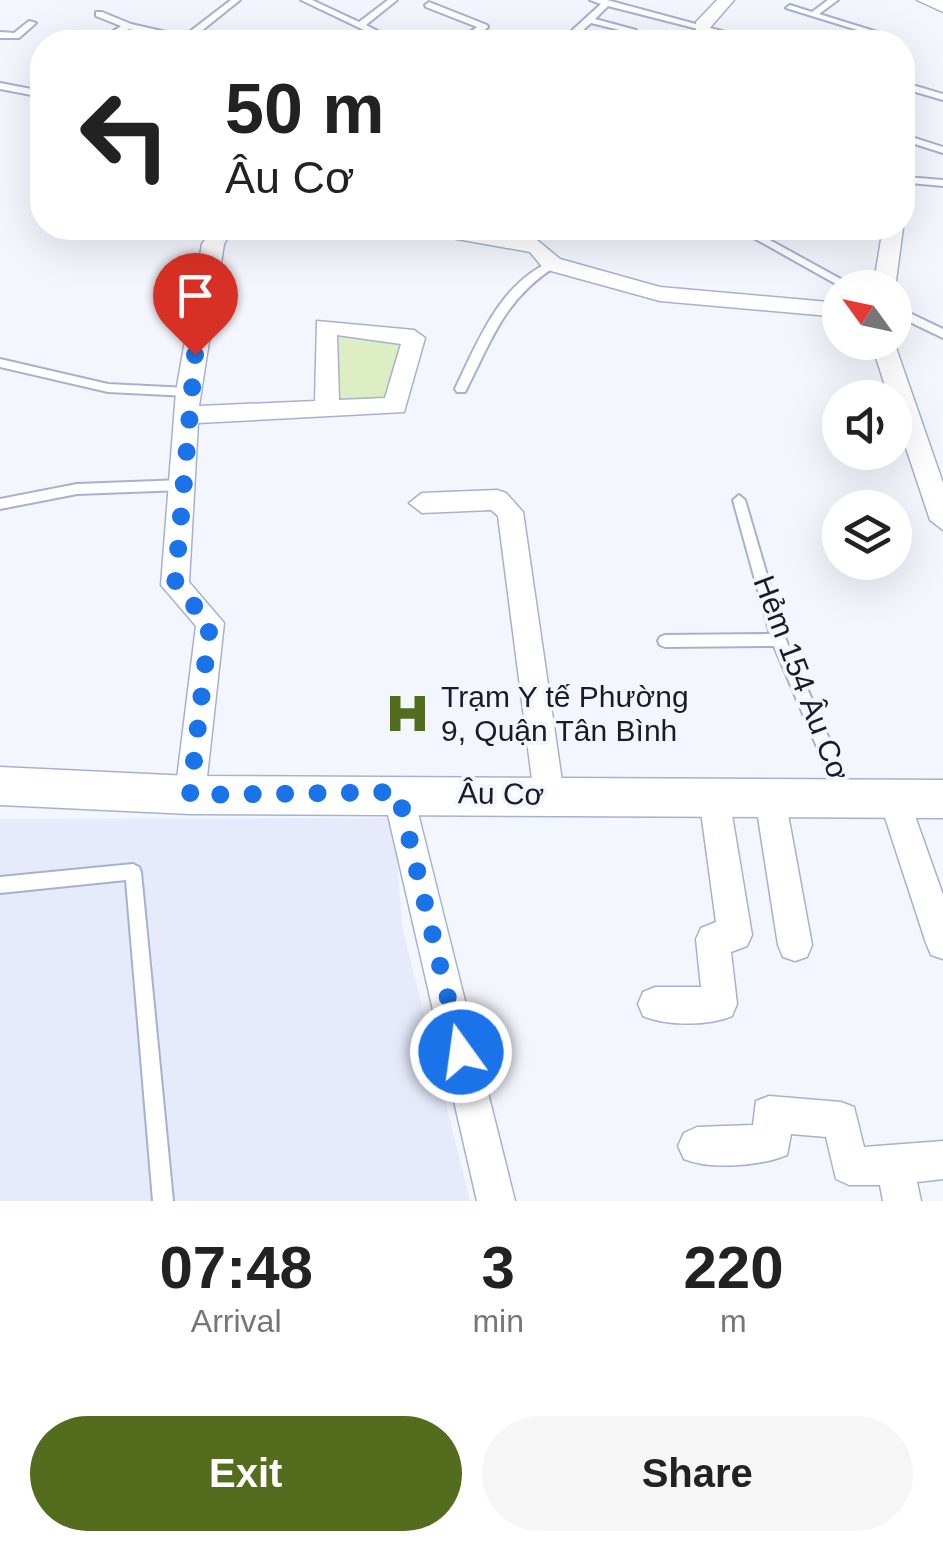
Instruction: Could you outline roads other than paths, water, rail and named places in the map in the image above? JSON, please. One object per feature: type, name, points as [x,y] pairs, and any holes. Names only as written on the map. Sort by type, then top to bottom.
[{"type":"main road","points":[[930,0],[943,5]]},
{"type":"main road","name":"Âu Cơ","points":[[0,786],[190,795],[398,792],[943,799]]},
{"type":"street","points":[[702,26],[726,0]]},
{"type":"street","points":[[190,795],[210,623],[175,585],[188,404],[216,240]]},
{"type":"street","points":[[497,240],[536,247],[552,264],[660,294],[822,308]]},
{"type":"street","points":[[886,270],[890,240]]},
{"type":"street","points":[[188,404],[327,409],[395,406],[414,338],[326,326],[327,409]]},
{"type":"street","points":[[888,360],[943,520]]},
{"type":"street","points":[[422,503],[497,500],[510,512],[549,794]]},
{"type":"street","points":[[398,792],[496,1201]]},
{"type":"street","points":[[654,1004],[720,1004],[713,939],[734,935],[714,797]]},
{"type":"street","points":[[770,798],[794,945]]},
{"type":"street","points":[[894,800],[943,943]]},
{"type":"street","points":[[697,1146],[774,1142],[768,1114],[841,1120],[849,1166],[898,1183],[943,1160]]},
{"type":"lane","points":[[210,0],[231,3]]},
{"type":"lane","points":[[305,0],[371,30]]},
{"type":"lane","points":[[360,25],[393,0]]},
{"type":"lane","points":[[594,0],[716,30]]},
{"type":"lane","points":[[815,13],[834,0]]},
{"type":"lane","points":[[578,30],[607,2]]},
{"type":"lane","points":[[197,30],[231,3]]},
{"type":"lane","points":[[429,5],[484,26],[479,30]]},
{"type":"lane","points":[[790,8],[868,30]]},
{"type":"lane","points":[[99,14],[146,30]]},
{"type":"lane","points":[[590,20],[626,30]]},
{"type":"lane","points":[[0,35],[16,36],[32,24]]},
{"type":"lane","points":[[121,30],[128,26]]},
{"type":"lane","points":[[0,86],[30,92]]},
{"type":"lane","points":[[915,88],[943,96]]},
{"type":"lane","points":[[937,148],[943,130]]},
{"type":"lane","points":[[915,181],[943,183]]},
{"type":"lane","points":[[762,240],[822,272]]},
{"type":"lane","points":[[461,389],[498,311],[529,276],[552,264]]},
{"type":"lane","points":[[912,318],[943,334]]},
{"type":"lane","points":[[0,363],[188,404]]},
{"type":"lane","points":[[0,504],[77,489],[184,484]]},
{"type":"lane","name":"Hẻm 154 Âu Cơ","points":[[739,500],[780,640],[847,799]]},
{"type":"lane","points":[[665,641],[780,640]]},
{"type":"lane","points":[[0,886],[132,872],[162,1201]]},
{"type":"place","name":"Trạm Y tế Phường 9, Quận Tân Bình","points":[[408,714]]}]
